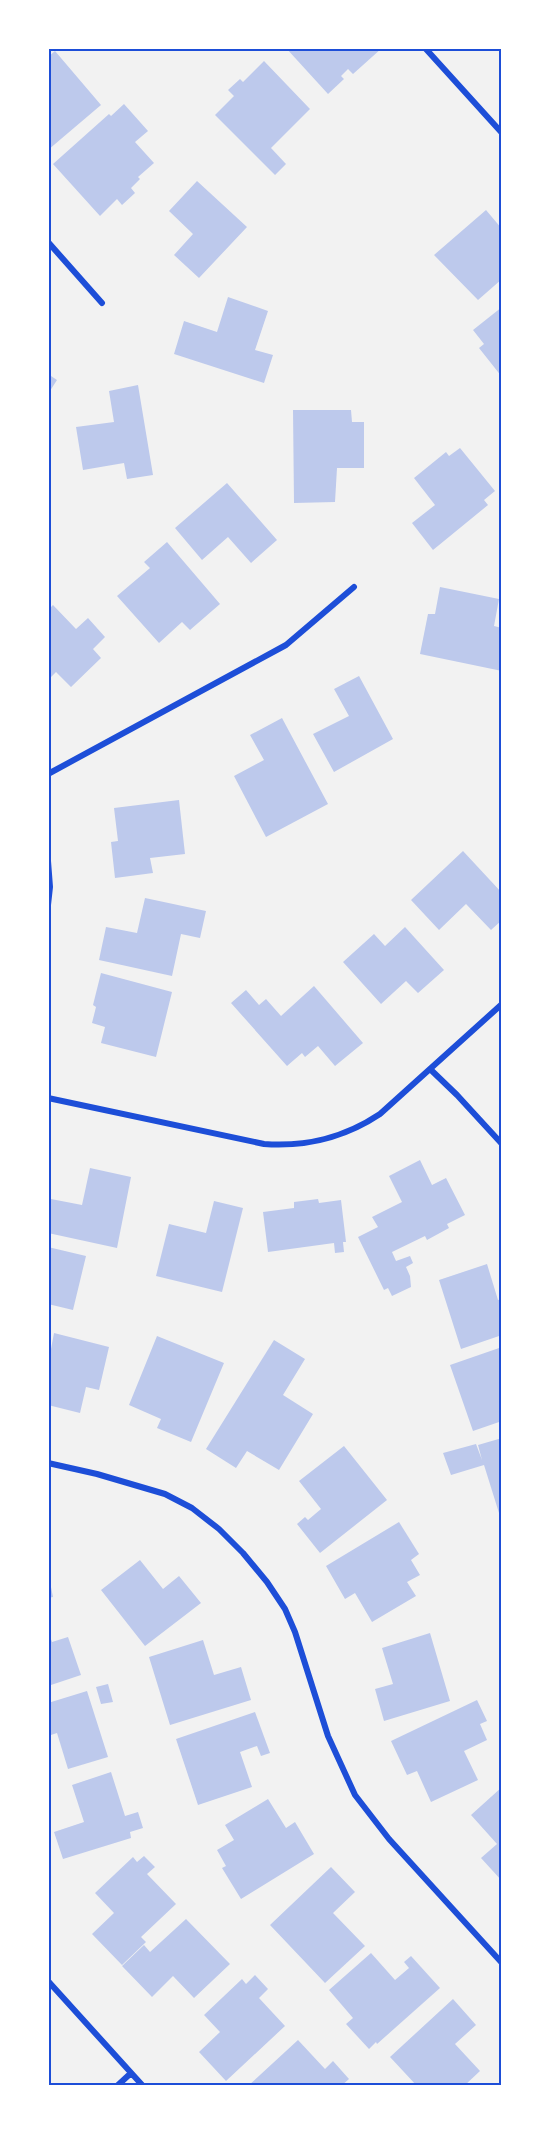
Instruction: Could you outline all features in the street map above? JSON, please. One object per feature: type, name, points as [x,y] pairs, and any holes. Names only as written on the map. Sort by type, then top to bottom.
[{"type":"street","points":[[425,48],[502,133]]},
{"type":"street","points":[[48,242],[102,303]]},
{"type":"street","points":[[48,774],[286,645],[354,586]]},
{"type":"street","points":[[48,861],[50,886],[48,905]]},
{"type":"street","points":[[48,1098],[264,1144],[290,1146],[337,1137],[362,1126],[380,1114],[502,1004]]},
{"type":"street","points":[[430,1069],[458,1095],[502,1144]]},
{"type":"street","points":[[48,1463],[97,1474],[165,1494],[192,1508],[219,1529],[243,1553],[267,1582],[285,1609],[295,1632],[328,1736],[355,1795],[389,1839],[502,1963]]},
{"type":"street","points":[[48,1981],[143,2086]]},
{"type":"street","points":[[117,2086],[131,2073]]},
{"type":"building","points":[[286,48],[382,48],[353,74],[348,69],[341,76],[344,79],[328,94]]},
{"type":"building","points":[[55,51],[101,105],[48,150],[48,57]]},
{"type":"building","points":[[264,61],[310,109],[271,148],[286,164],[275,175],[215,115],[234,96],[228,90],[240,79],[243,82]]},
{"type":"building","points":[[124,104],[148,131],[135,142],[154,163],[138,177],[140,179],[131,188],[135,193],[122,205],[117,199],[100,216],[53,164],[109,114],[111,116]]},
{"type":"building","points":[[197,181],[247,227],[199,278],[174,255],[193,234],[169,211]]},
{"type":"building","points":[[486,210],[502,229],[502,279],[478,300],[434,255]]},
{"type":"building","points":[[228,297],[268,311],[255,350],[273,355],[264,383],[174,354],[184,321],[217,332]]},
{"type":"building","points":[[502,307],[502,377],[479,348],[484,344],[473,330]]},
{"type":"building","points":[[48,374],[57,380],[48,394]]},
{"type":"building","points":[[138,385],[153,475],[127,479],[124,463],[83,470],[76,427],[114,422],[109,391]]},
{"type":"building","points":[[293,410],[351,410],[352,422],[364,422],[364,468],[337,468],[335,502],[294,503]]},
{"type":"building","points":[[460,448],[495,491],[484,500],[488,505],[433,550],[412,523],[435,505],[414,478],[446,452],[449,456]]},
{"type":"building","points":[[227,483],[277,540],[251,563],[228,537],[202,560],[175,528]]},
{"type":"building","points":[[167,542],[220,604],[190,630],[182,622],[159,643],[117,596],[150,568],[144,562]]},
{"type":"building","points":[[440,587],[499,599],[494,626],[502,628],[502,671],[420,654],[428,614],[435,614]]},
{"type":"building","points":[[53,605],[76,629],[88,618],[105,637],[93,649],[101,658],[71,687],[56,672],[51,677],[48,674],[48,610]]},
{"type":"building","points":[[359,676],[393,739],[334,772],[313,734],[349,716],[334,689]]},
{"type":"building","points":[[282,718],[328,804],[266,837],[234,776],[264,760],[250,735]]},
{"type":"building","points":[[179,800],[185,854],[150,858],[153,873],[115,878],[111,842],[118,841],[114,808]]},
{"type":"building","points":[[463,851],[502,893],[502,920],[491,930],[466,904],[439,930],[411,900]]},
{"type":"building","points":[[145,898],[206,911],[200,938],[181,934],[172,976],[99,960],[106,927],[137,933]]},
{"type":"building","points":[[405,927],[444,970],[418,993],[406,981],[381,1004],[343,962],[374,934],[385,946]]},
{"type":"building","points":[[101,973],[172,992],[156,1057],[101,1043],[105,1027],[92,1023],[96,1007],[93,1005]]},
{"type":"building","points":[[314,986],[363,1043],[335,1066],[318,1046],[305,1057],[302,1053],[287,1066],[231,1003],[246,990],[259,1005],[266,999],[281,1016]]},
{"type":"building","points":[[420,1160],[432,1185],[446,1178],[465,1215],[447,1224],[449,1228],[427,1240],[425,1236],[392,1252],[396,1261],[410,1256],[413,1263],[406,1267],[411,1287],[392,1296],[388,1288],[384,1290],[358,1237],[378,1227],[372,1217],[402,1202],[389,1176]]},
{"type":"building","points":[[90,1168],[131,1177],[117,1248],[48,1233],[51,1199],[82,1205]]},
{"type":"building","points":[[318,1199],[319,1203],[341,1200],[346,1242],[343,1242],[344,1252],[335,1253],[334,1243],[268,1252],[263,1212],[294,1208],[294,1202]]},
{"type":"building","points":[[214,1201],[243,1208],[222,1292],[156,1276],[169,1224],[206,1233]]},
{"type":"building","points":[[48,1247],[86,1256],[73,1310],[48,1304]]},
{"type":"building","points":[[487,1264],[498,1300],[502,1299],[502,1335],[461,1349],[439,1280]]},
{"type":"building","points":[[54,1333],[109,1347],[99,1390],[86,1387],[80,1413],[48,1405],[48,1365]]},
{"type":"building","points":[[157,1336],[224,1363],[191,1442],[157,1428],[161,1419],[129,1405]]},
{"type":"building","points":[[274,1340],[305,1359],[283,1395],[313,1414],[279,1470],[247,1451],[236,1468],[206,1449]]},
{"type":"building","points":[[502,1347],[502,1421],[473,1431],[450,1365]]},
{"type":"building","points":[[502,1438],[502,1512],[499,1513],[484,1465],[451,1475],[443,1453],[476,1444],[482,1460],[478,1445]]},
{"type":"building","points":[[344,1446],[387,1500],[320,1553],[297,1524],[305,1517],[308,1520],[321,1509],[299,1481]]},
{"type":"building","points":[[399,1522],[419,1554],[411,1560],[420,1575],[407,1582],[416,1596],[372,1622],[355,1593],[345,1599],[326,1566]]},
{"type":"building","points":[[140,1560],[163,1589],[179,1576],[201,1603],[145,1646],[101,1590]]},
{"type":"building","points":[[48,1572],[53,1597],[48,1598]]},
{"type":"building","points":[[48,1631],[52,1642],[68,1637],[81,1675],[48,1686]]},
{"type":"building","points":[[430,1633],[450,1701],[384,1721],[375,1689],[393,1684],[382,1648]]},
{"type":"building","points":[[203,1640],[214,1675],[241,1667],[251,1700],[170,1725],[149,1657]]},
{"type":"building","points":[[108,1684],[113,1702],[101,1704],[96,1687]]},
{"type":"building","points":[[87,1691],[108,1757],[68,1769],[57,1733],[48,1736],[48,1703]]},
{"type":"building","points":[[477,1700],[487,1721],[480,1724],[487,1740],[464,1751],[478,1780],[431,1802],[417,1771],[407,1775],[391,1741]]},
{"type":"building","points":[[255,1712],[270,1753],[261,1756],[257,1746],[240,1752],[252,1787],[198,1805],[176,1739]]},
{"type":"building","points":[[111,1772],[125,1816],[138,1812],[143,1828],[130,1832],[131,1838],[63,1859],[54,1832],[84,1822],[72,1785]]},
{"type":"building","points":[[502,1787],[502,1881],[481,1858],[497,1844],[471,1815]]},
{"type":"building","points":[[268,1799],[286,1828],[295,1822],[314,1854],[241,1899],[222,1868],[226,1866],[217,1850],[234,1840],[225,1825]]},
{"type":"building","points":[[144,1856],[155,1867],[147,1874],[176,1904],[141,1937],[146,1942],[122,1965],[92,1934],[114,1913],[95,1893],[133,1857],[137,1862]]},
{"type":"building","points":[[331,1867],[355,1892],[333,1913],[365,1946],[325,1983],[270,1925]]},
{"type":"building","points":[[186,1919],[230,1964],[194,1998],[173,1976],[152,1997],[122,1966],[144,1945],[150,1952]]},
{"type":"building","points":[[371,1953],[395,1980],[409,1968],[404,1962],[411,1956],[440,1988],[369,2049],[346,2024],[353,2018],[329,1990]]},
{"type":"building","points":[[255,1975],[268,1989],[259,1998],[285,2026],[226,2081],[199,2052],[220,2032],[204,2015],[242,1979],[246,1984]]},
{"type":"building","points":[[453,1999],[476,2025],[455,2044],[480,2071],[464,2086],[417,2086],[390,2057]]},
{"type":"building","points":[[298,2040],[325,2069],[333,2061],[349,2079],[341,2086],[248,2086]]}]
